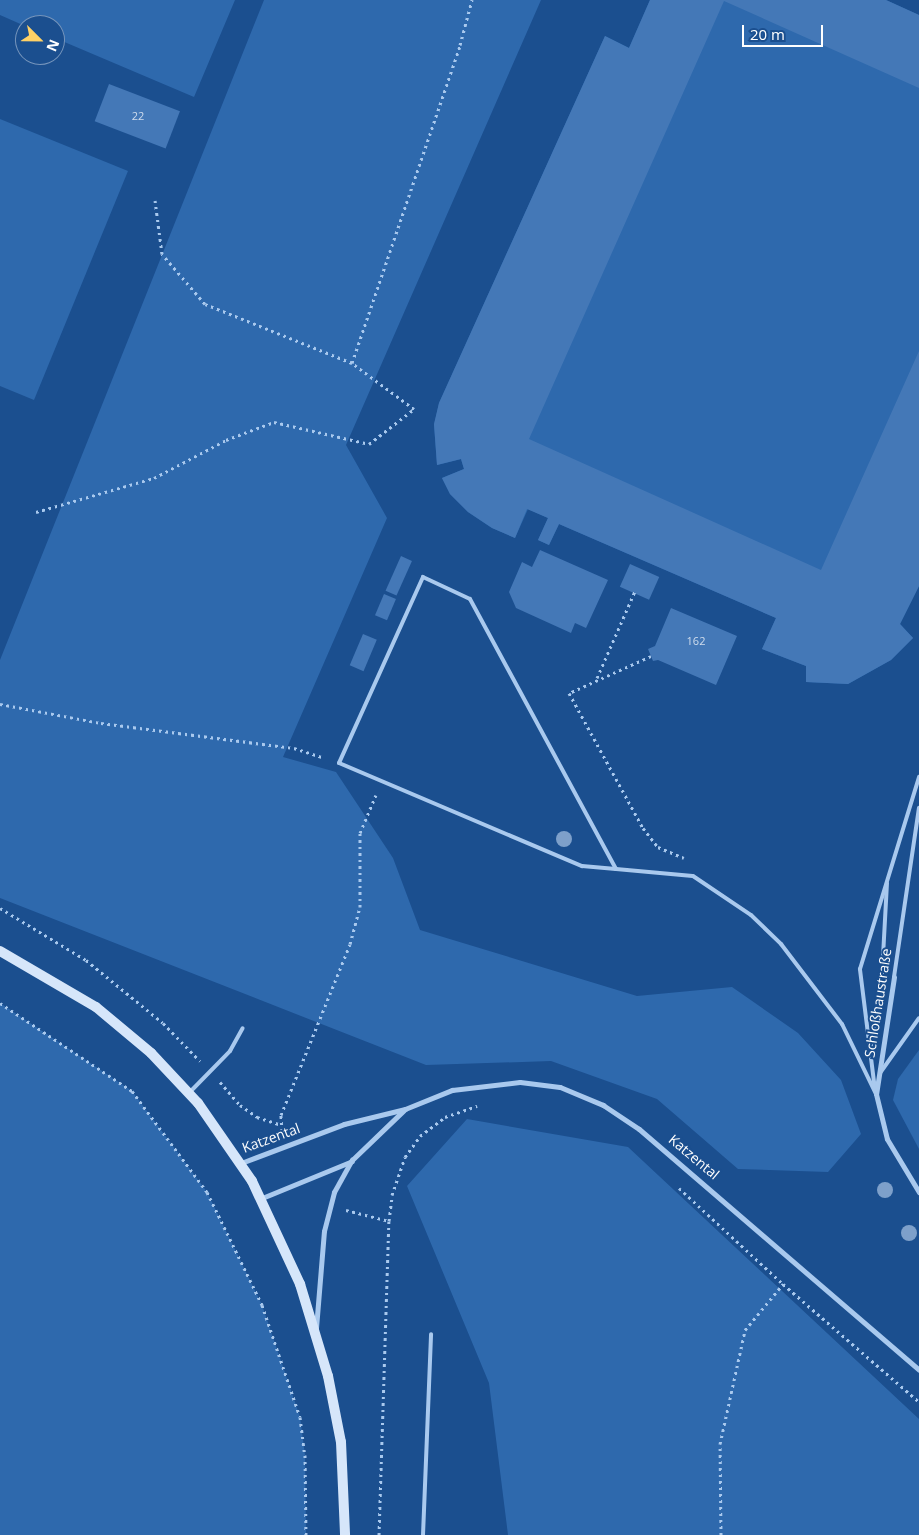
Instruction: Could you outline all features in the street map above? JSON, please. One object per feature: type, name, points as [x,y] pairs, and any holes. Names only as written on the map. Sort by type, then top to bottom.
[{"type":"street","points":[[0,952],[96,1007],[151,1054],[189,1092],[241,1163]]},
{"type":"street","name":"Schloßhaustraße","points":[[894,977],[876,1094],[887,1139],[919,1192]]},
{"type":"street","name":"Katzental","points":[[345,1535],[341,1442],[315,1331],[296,1275],[262,1198],[241,1163],[358,1119],[405,1109],[452,1090],[520,1082],[560,1087],[604,1105],[647,1136],[919,1370]]},
{"type":"street","name":"Katzental","points":[[315,1331],[329,1205],[352,1160],[405,1109]]},
{"type":"street","name":"Katzental","points":[[262,1198],[352,1160]]},
{"type":"lane","points":[[616,869],[470,599],[423,577],[339,763],[582,866],[693,876],[751,915],[781,944],[842,1024],[876,1094]]},
{"type":"lane","points":[[876,1094],[860,969],[919,777]]},
{"type":"lane","name":"Schloßhaustraße","points":[[894,977],[919,808]]},
{"type":"lane","points":[[870,1049],[882,975],[888,876]]},
{"type":"lane","points":[[878,1075],[919,1018]]},
{"type":"lane","points":[[189,1092],[230,1051],[243,1028]]},
{"type":"lane","points":[[423,1535],[431,1334]]},
{"type":"path","points":[[352,363],[460,45],[472,0]]},
{"type":"path","points":[[36,512],[154,478],[226,440],[274,422],[369,444],[414,409],[352,363],[206,304],[162,254],[155,200]]},
{"type":"path","points":[[597,679],[635,591]]},
{"type":"path","points":[[651,656],[569,693],[643,828],[658,847],[690,861]]},
{"type":"path","points":[[0,704],[102,723],[294,748],[339,763]]},
{"type":"path","points":[[281,1115],[350,944],[360,907],[360,833],[382,781]]},
{"type":"path","points":[[0,908],[86,960],[162,1023],[240,1105],[257,1117],[281,1125]]},
{"type":"path","points":[[0,1003],[132,1091],[207,1192],[262,1305],[300,1417],[305,1455],[306,1535]]},
{"type":"path","points":[[380,1535],[388,1221],[396,1178],[404,1158],[420,1136],[445,1117],[483,1104]]},
{"type":"path","points":[[674,1184],[783,1284],[919,1402]]},
{"type":"path","points":[[329,1205],[388,1221]]},
{"type":"path","points":[[721,1535],[720,1444],[745,1330],[783,1284]]},
{"type":"shaded area","points":[[0,0],[235,0],[194,97],[65,42],[65,15],[15,15],[15,22],[0,15]]},
{"type":"shaded area","points":[[264,0],[541,0],[346,445],[387,518],[283,757],[336,772],[393,858],[420,930],[637,996],[732,987],[798,1033],[841,1080],[861,1134],[828,1172],[738,1169],[657,1099],[551,1061],[426,1065],[0,898],[0,660]]},
{"type":"shaded area","points":[[650,0],[886,0],[919,15],[919,586],[900,624],[913,638],[891,660],[848,684],[806,682],[806,666],[762,649],[776,618],[559,524],[549,545],[538,540],[548,518],[528,509],[515,538],[492,528],[468,512],[450,494],[442,478],[464,469],[461,459],[437,465],[434,425],[439,403],[605,36],[629,48]]},
{"type":"shaded area","points":[[0,119],[128,171],[34,400],[0,386]]},
{"type":"shaded area","points":[[0,1003],[132,1091],[207,1192],[262,1305],[300,1417],[305,1455],[306,1535],[0,1535]]},
{"type":"shaded area","points":[[919,1050],[919,1149],[893,1100],[898,1079]]},
{"type":"shaded area","points":[[467,1119],[628,1147],[919,1419],[919,1535],[508,1535],[489,1383],[407,1186]]},
{"type":"building","points":[[650,0],[886,0],[919,15],[919,88],[724,1],[529,439],[821,570],[919,351],[919,586],[900,624],[913,638],[891,660],[848,684],[806,682],[806,666],[762,649],[776,618],[559,524],[549,545],[538,540],[548,518],[527,509],[515,538],[492,528],[468,512],[450,494],[442,478],[464,469],[461,459],[437,465],[434,424],[439,403],[605,36],[629,48]]},
{"type":"building","points":[[109,84],[180,111],[166,149],[95,121]]},
{"type":"building","points":[[540,550],[608,580],[586,628],[575,623],[571,633],[516,608],[509,592],[522,562],[532,567]]},
{"type":"building","points":[[401,556],[412,561],[397,596],[386,591]]},
{"type":"building","points":[[630,564],[659,577],[649,600],[620,587]]},
{"type":"building","points":[[384,594],[396,599],[387,620],[375,615]]},
{"type":"building","points":[[671,608],[737,636],[716,685],[658,660],[653,661],[648,649],[655,646]]},
{"type":"building","points":[[363,634],[377,640],[364,671],[350,665]]}]
